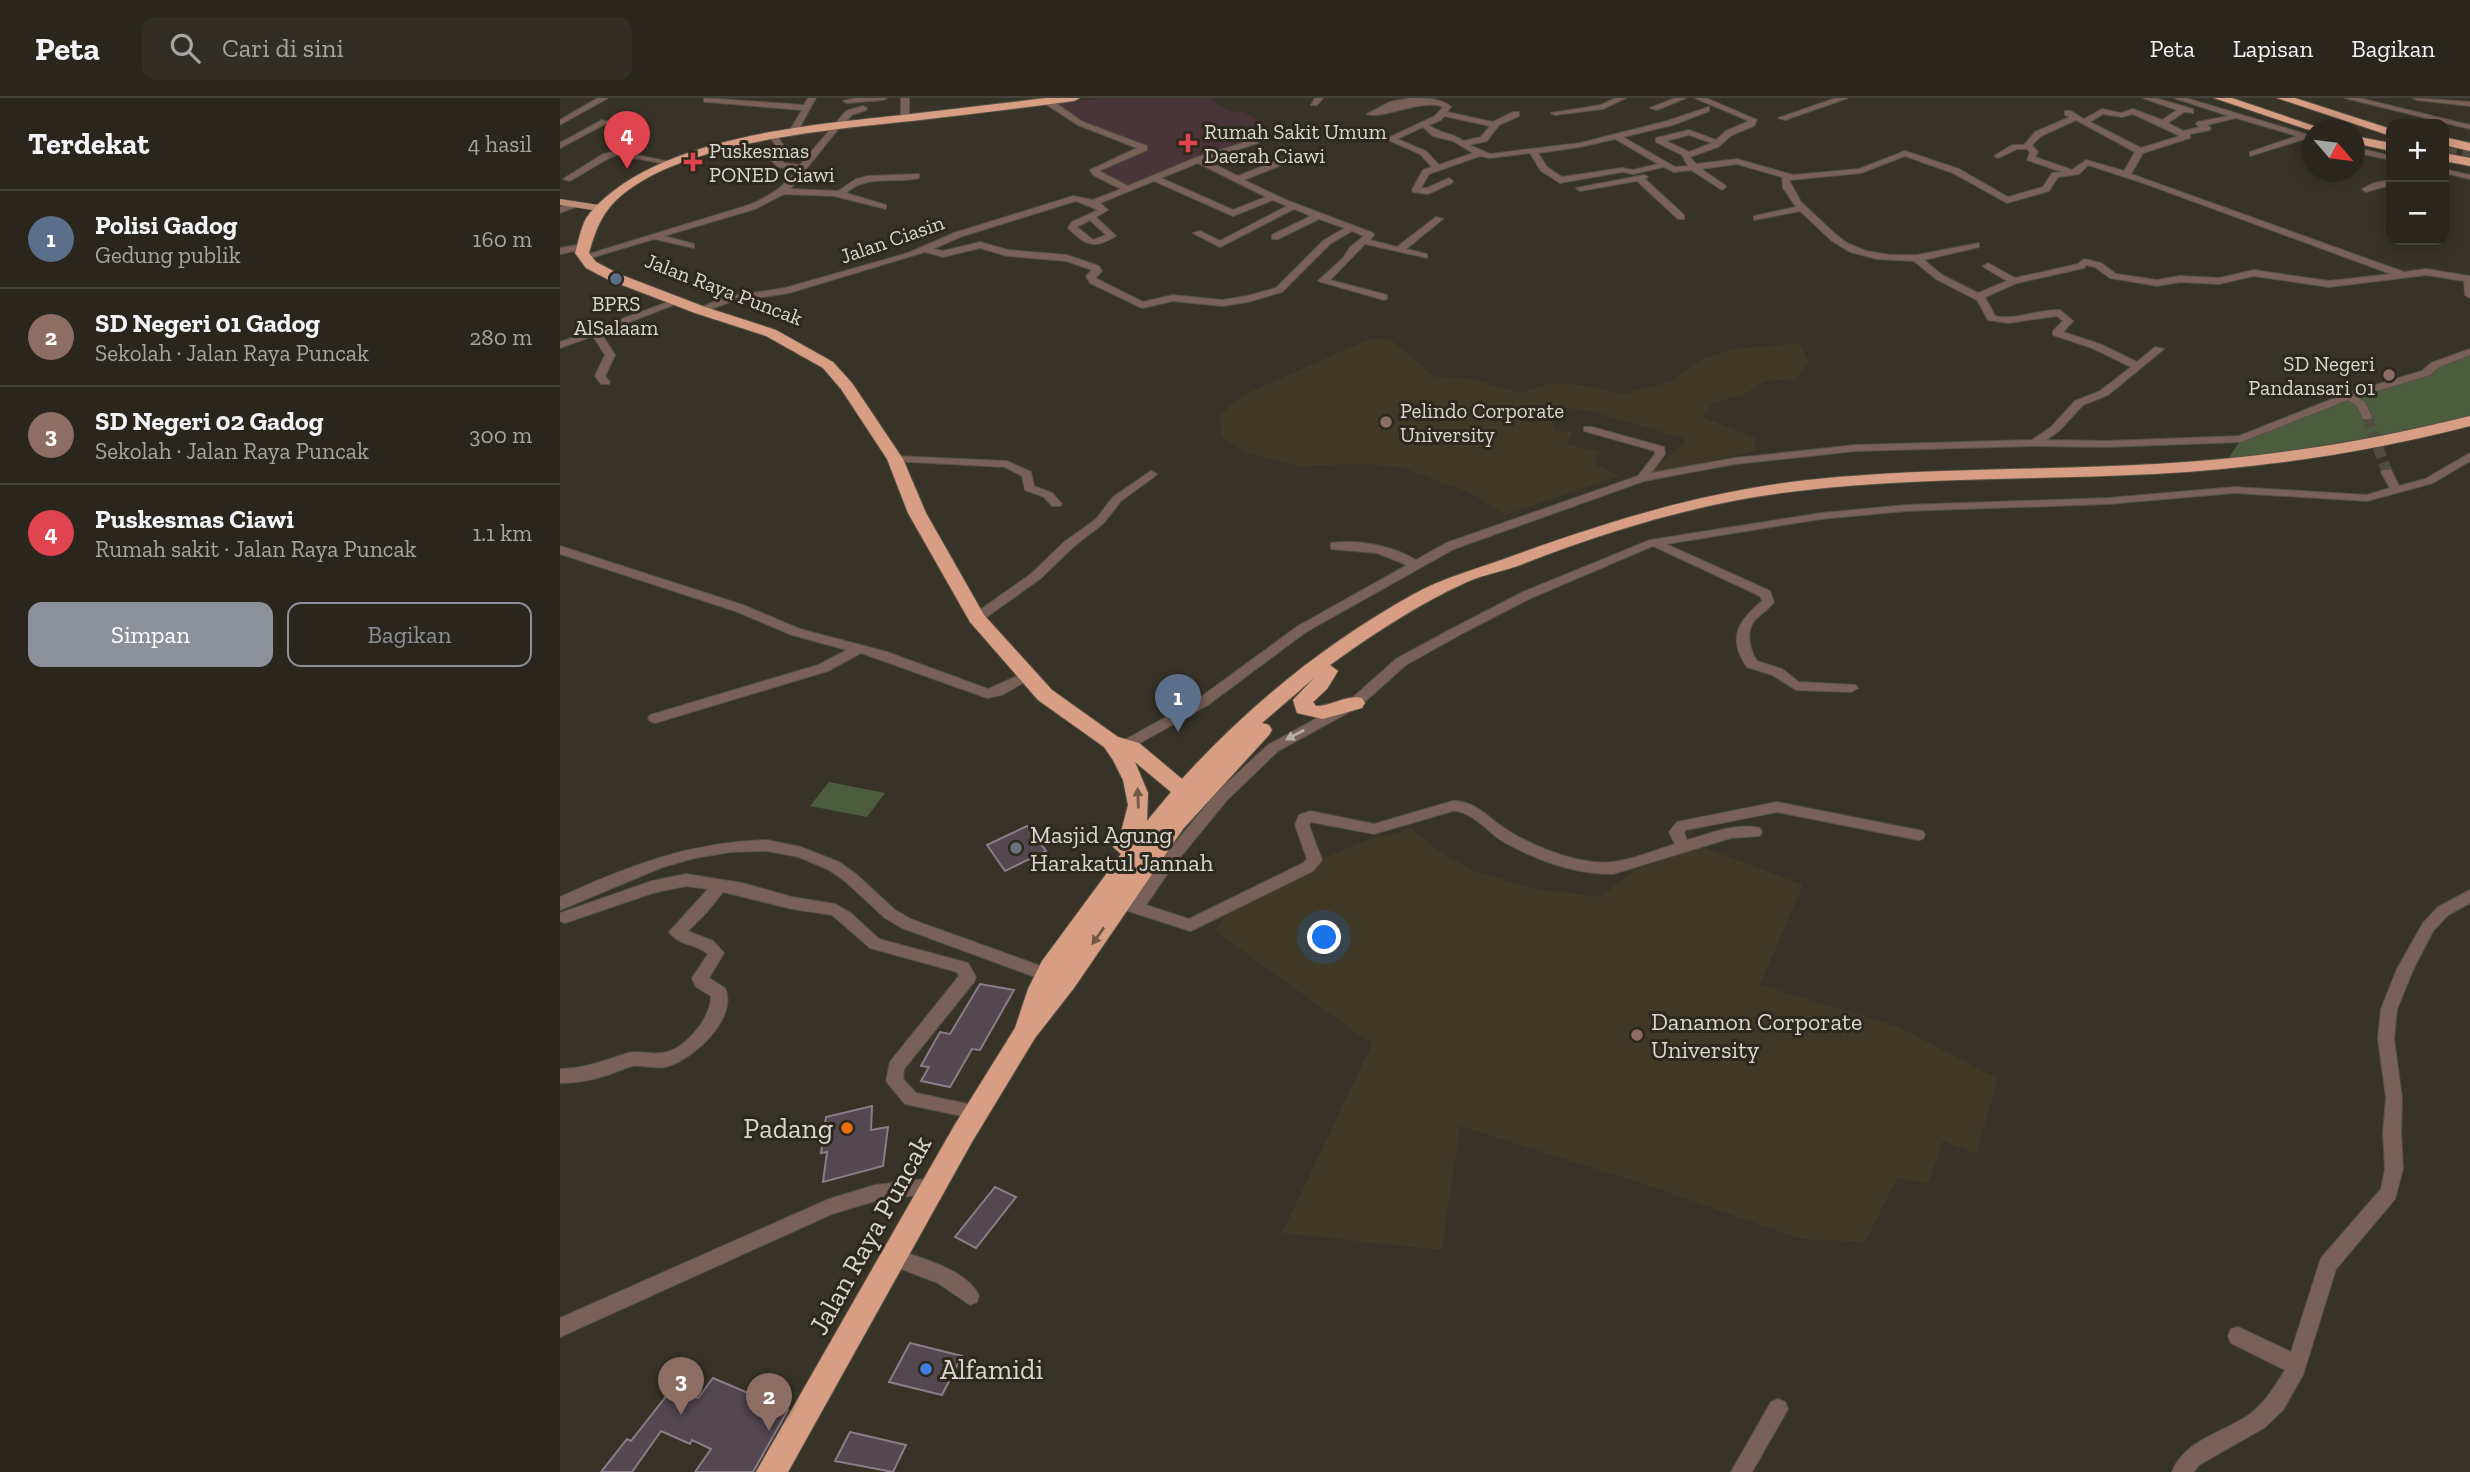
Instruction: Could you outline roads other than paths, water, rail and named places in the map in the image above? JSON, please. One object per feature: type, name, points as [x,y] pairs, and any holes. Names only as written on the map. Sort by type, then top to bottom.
[{"type":"highway","points":[[583,252],[586,231],[599,208],[626,185],[672,163],[714,150],[793,132],[1074,98]]},
{"type":"highway","points":[[2220,98],[2302,124]]},
{"type":"highway","points":[[2252,98],[2314,119]]},
{"type":"highway","points":[[2283,98],[2386,130]]},
{"type":"highway","points":[[2304,98],[2386,124]]},
{"type":"highway","points":[[2365,134],[2386,139]]},
{"type":"highway","points":[[2365,141],[2386,146]]},
{"type":"highway","points":[[2449,142],[2470,147]]},
{"type":"highway","points":[[2449,148],[2470,153]]},
{"type":"highway","points":[[2449,158],[2470,162]]},
{"type":"highway","name":"Jalan Raya Puncak","points":[[583,252],[602,271],[700,310],[771,333],[828,365],[847,386],[895,458],[917,513],[977,618],[1045,695],[1118,746],[1138,753],[1158,773],[1188,796]]},
{"type":"highway","points":[[1188,796],[1212,760],[1279,695],[1370,629],[1459,579],[1483,569],[1502,566],[1611,524],[1692,504],[1766,490],[1843,482],[2225,464],[2362,447],[2470,421]]},
{"type":"highway","points":[[1188,796],[1298,694],[1328,671],[1405,619],[1487,577],[1502,566]]},
{"type":"highway","points":[[1328,671],[1320,684],[1303,700],[1304,708],[1315,714],[1355,703]]},
{"type":"highway","points":[[1096,905],[1100,885],[1128,841],[1137,817],[1139,793],[1136,780],[1118,746]]},
{"type":"highway","points":[[1158,773],[1187,770],[1212,760]]},
{"type":"highway","name":"Jalan Raya Puncak","points":[[771,1472],[1096,905],[1147,834],[1188,796]]},
{"type":"highway","name":"Jalan Raya Puncak","points":[[1056,978],[1128,906],[1149,858],[1188,796]]},
{"type":"main road","points":[[560,202],[599,208]]},
{"type":"street","points":[[560,123],[604,98]]},
{"type":"street","points":[[768,107],[778,98]]},
{"type":"street","points":[[793,132],[812,98]]},
{"type":"street","points":[[847,101],[883,98]]},
{"type":"street","points":[[905,98],[905,118]]},
{"type":"street","points":[[1371,114],[1393,104],[1421,98]]},
{"type":"street","points":[[1428,98],[1446,104],[1443,113],[1391,139],[1424,152],[1433,160],[1437,169]]},
{"type":"street","points":[[1555,113],[1603,107],[1622,98]]},
{"type":"street","points":[[1424,124],[1436,134],[1455,139],[1490,156],[1580,145],[1671,123],[1706,109],[1679,98],[1654,108]]},
{"type":"street","points":[[1687,154],[1718,143],[1729,133],[1749,126],[1753,121],[1714,107],[1699,98]]},
{"type":"street","points":[[1782,118],[1844,98]]},
{"type":"street","points":[[2178,98],[2302,135]]},
{"type":"street","points":[[2349,98],[2470,127]]},
{"type":"street","points":[[2417,98],[2470,104]]},
{"type":"street","points":[[2154,99],[2194,114]]},
{"type":"street","points":[[707,100],[768,107],[807,108]]},
{"type":"street","points":[[1047,101],[1062,115],[1144,148],[1094,171],[1128,189]]},
{"type":"street","points":[[560,251],[583,252],[656,237],[762,204],[784,191],[836,126],[849,114],[863,108]]},
{"type":"street","points":[[2163,123],[2183,109]]},
{"type":"street","points":[[2086,121],[2102,111],[2122,115],[2133,111],[2184,133],[2207,128],[2200,124],[2234,116]]},
{"type":"street","points":[[1443,113],[1494,125]]},
{"type":"street","points":[[1461,144],[1484,139],[1494,125],[1516,114]]},
{"type":"street","points":[[1998,156],[2022,147],[2038,134],[2072,115],[2086,121],[2109,138],[2140,151],[2187,136],[2184,133]]},
{"type":"street","points":[[561,145],[605,121]]},
{"type":"street","points":[[1718,143],[1689,131],[1658,140],[1687,154],[1694,168],[1722,187]]},
{"type":"street","points":[[772,136],[781,148],[771,155],[781,165],[804,168]]},
{"type":"street","points":[[1616,136],[1676,170]]},
{"type":"street","points":[[2253,154],[2302,139]]},
{"type":"street","name":"Jalan Ciasin","points":[[700,310],[731,298],[792,289],[924,249],[957,235],[1076,198],[1093,202],[1198,160],[1255,141]]},
{"type":"street","points":[[2006,141],[2034,151],[2030,158],[2071,173]]},
{"type":"street","points":[[1533,151],[1544,169],[1558,180],[1623,169],[1632,172],[1664,165]]},
{"type":"street","points":[[2126,174],[2140,151]]},
{"type":"street","points":[[2365,152],[2386,157]]},
{"type":"street","points":[[567,179],[606,156],[617,153],[672,163]]},
{"type":"street","points":[[1449,181],[1428,191],[1416,190],[1423,174],[1480,153]]},
{"type":"street","points":[[1580,188],[1717,162],[1742,162],[1786,177],[1849,174],[1882,165],[1905,153],[1956,171],[2001,198],[2012,200],[2046,189],[2059,173],[2080,170],[2086,162],[2404,275]]},
{"type":"street","points":[[1236,180],[1296,156]]},
{"type":"street","points":[[1198,160],[1273,197],[1370,235],[1323,281],[1384,297]]},
{"type":"street","points":[[2449,172],[2470,177]]},
{"type":"street","points":[[839,194],[854,181],[881,176],[916,176]]},
{"type":"street","points":[[1786,177],[1786,186],[1801,208],[1848,247],[1883,256],[1916,258],[1976,245]]},
{"type":"street","points":[[1639,178],[1681,216]]},
{"type":"street","points":[[1156,179],[1233,213],[1273,197]]},
{"type":"street","points":[[2366,190],[2386,183]]},
{"type":"street","points":[[784,191],[839,194],[883,207]]},
{"type":"street","points":[[1091,217],[1104,210],[1093,202]]},
{"type":"street","points":[[560,210],[576,204]]},
{"type":"street","points":[[1197,233],[1220,244],[1294,206]]},
{"type":"street","points":[[1757,218],[1801,208]]},
{"type":"street","points":[[1275,237],[1320,215]]},
{"type":"street","points":[[1400,249],[1440,219]]},
{"type":"street","points":[[924,249],[948,254],[975,245],[1012,254],[1067,258],[1096,268],[1097,271],[1091,276],[1093,281],[1142,305],[1181,298],[1222,303],[1279,290],[1327,242],[1352,228]]},
{"type":"street","points":[[656,237],[691,246]]},
{"type":"street","points":[[1364,241],[1424,256]]},
{"type":"street","points":[[2301,250],[2317,244]]},
{"type":"street","points":[[1916,258],[1939,277],[1980,298],[1991,318],[1998,321],[2040,313],[2060,313],[2068,321],[2056,333],[2096,346],[2138,366]]},
{"type":"street","points":[[1980,298],[1984,293],[2014,281],[2081,266],[2084,262],[2095,264],[2117,277],[2158,283],[2184,279],[2219,281],[2256,273],[2333,284],[2433,273],[2470,279],[2470,295]]},
{"type":"street","points":[[1988,266],[2014,281]]},
{"type":"street","points":[[560,345],[679,302]]},
{"type":"street","points":[[596,333],[610,355],[601,370],[600,376],[605,382]]},
{"type":"street","points":[[2035,443],[2055,429],[2079,403],[2104,393],[2159,349]]},
{"type":"street","points":[[1118,746],[1203,702],[1302,629],[1451,546],[1642,478],[1735,461],[1856,448],[2241,439],[2349,396],[2426,373],[2435,365],[2470,352]]},
{"type":"street","points":[[2349,396],[2361,404],[2367,417]]},
{"type":"street","points":[[1588,429],[1660,449],[1660,454],[1642,478]]},
{"type":"street","points":[[1755,832],[1731,833],[1612,868],[1600,869],[1557,857],[1513,840],[1464,806],[1453,806],[1374,830],[1310,816],[1303,825],[1315,860],[1308,867],[1190,925],[1128,906],[1237,780],[1279,744],[1355,703],[1401,662],[1468,625],[1527,595],[1654,542],[1766,523],[1866,511],[2108,501],[2235,491],[2354,499],[2429,481],[2470,456]]},
{"type":"street","points":[[895,458],[1007,464],[1027,474],[1029,488],[1048,495],[1056,504]]},
{"type":"street","points":[[2387,472],[2396,490]]},
{"type":"street","points":[[977,618],[1036,576],[1068,545],[1100,521],[1121,495],[1151,474]]},
{"type":"street","points":[[1654,542],[1679,556],[1766,594],[1768,602],[1750,617],[1745,626],[1744,649],[1752,664],[1777,672],[1792,685],[1851,688]]},
{"type":"street","points":[[1335,546],[1377,549],[1399,555],[1415,565]]},
{"type":"street","points":[[560,551],[739,608],[796,632],[917,667],[987,694],[997,692],[1029,676]]},
{"type":"street","points":[[655,718],[823,668],[859,649]]},
{"type":"street","points":[[1683,846],[1676,832],[1682,826],[1777,807],[1918,835]]},
{"type":"street","points":[[563,910],[681,856],[717,849],[777,847],[806,853],[835,866],[899,920],[1056,978]]},
{"type":"street","points":[[563,910],[673,881],[698,881],[835,910],[845,915],[863,938],[875,944],[966,969],[968,977],[896,1067],[894,1081],[911,1099],[976,1112]]},
{"type":"street","points":[[560,1076],[597,1072],[640,1058],[668,1059],[685,1049],[709,1024],[719,1006],[720,997],[700,978],[716,953],[708,943],[681,936],[677,932],[702,908],[718,887]]},
{"type":"street","points":[[2182,1472],[2192,1458],[2257,1421],[2270,1410],[2285,1390],[2296,1366],[2328,1265],[2386,1197],[2392,1186],[2394,1089],[2385,1032],[2392,1002],[2405,969],[2428,927],[2443,911],[2470,896]]},
{"type":"street","points":[[560,1328],[829,1207],[874,1193],[934,1186]]},
{"type":"street","points":[[895,1258],[944,1276],[970,1296]]},
{"type":"street","points":[[2238,1336],[2296,1366]]},
{"type":"street","points":[[1741,1472],[1778,1409]]},
{"type":"tunnel","points":[[2449,150],[2470,153]]},
{"type":"tunnel","points":[[2367,417],[2387,472]]},
{"type":"place","name":"Rumah Sakit Umum Daerah Ciawi","points":[[1188,143]]},
{"type":"place","name":"Puskesmas PONED Ciawi","points":[[693,162]]},
{"type":"place","name":"Puskesmas Ciawi","points":[[627,169]]},
{"type":"place","name":"BPRS AlSalaam","points":[[616,279]]},
{"type":"place","name":"SD Negeri Pandansari 01","points":[[2389,375]]},
{"type":"place","name":"Pelindo Corporate University","points":[[1386,422]]},
{"type":"place","name":"Polisi Gadog","points":[[1178,732]]},
{"type":"place","name":"Masjid Agung Harakatul Jannah","points":[[1016,848]]},
{"type":"place","name":"Danamon Corporate University","points":[[1637,1035]]},
{"type":"place","name":"Padang","points":[[847,1128]]},
{"type":"place","name":"Alfamidi","points":[[926,1369]]},
{"type":"place","name":"SD Negeri 02 Gadog","points":[[681,1415]]},
{"type":"place","name":"SD Negeri 01 Gadog","points":[[769,1431]]}]
